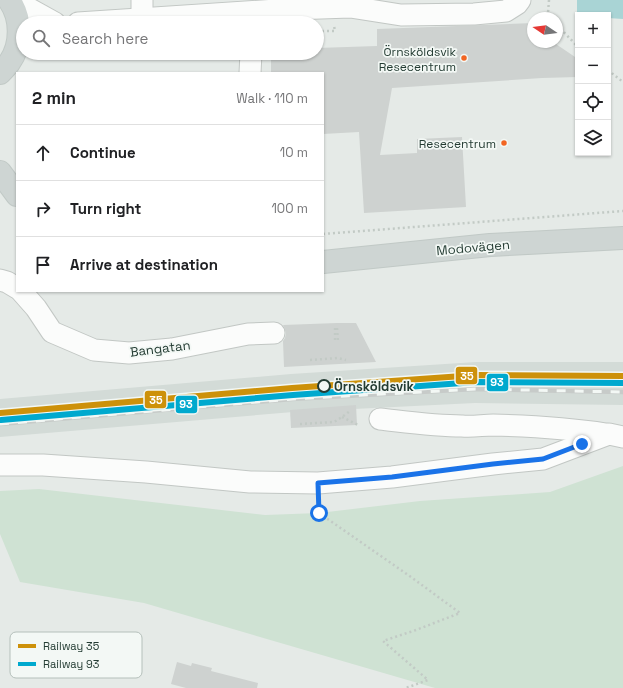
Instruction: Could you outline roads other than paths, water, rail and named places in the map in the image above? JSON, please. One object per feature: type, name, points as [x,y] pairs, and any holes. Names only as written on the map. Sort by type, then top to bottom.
[{"type":"main road","points":[[11,3],[17,16]]},
{"type":"main road","points":[[0,73],[16,53]]},
{"type":"main road","points":[[0,172],[16,194]]},
{"type":"main road","name":"Modovägen","points":[[324,262],[490,245],[623,238]]},
{"type":"street","points":[[256,16],[292,8],[350,4],[402,15],[474,14],[506,12],[520,0]]},
{"type":"street","points":[[11,3],[28,8],[42,16]]},
{"type":"street","points":[[110,16],[142,9],[238,16]]},
{"type":"street","points":[[250,72],[251,60]]},
{"type":"street","points":[[0,280],[16,287]]},
{"type":"street","name":"Bangatan","points":[[22,292],[36,308],[52,332],[94,350],[129,353],[172,349],[248,334],[274,333]]},
{"type":"street","points":[[380,419],[463,426],[532,426],[576,429],[616,436]]},
{"type":"street","points":[[0,465],[51,466],[146,472],[250,482],[318,483],[392,477],[543,459],[616,436]]},
{"type":"water","points":[[577,0],[623,0],[623,19],[611,18],[611,12],[577,12]]},
{"type":"railway","points":[[0,424],[292,399],[475,389],[623,392]]},
{"type":"rail line","name":"35","points":[[0,413],[292,388],[477,375],[623,376]]},
{"type":"rail line","name":"93","points":[[1,420],[293,395],[477,382],[623,383]]},
{"type":"place","name":"Örnsköldsvik Resecentrum","points":[[464,58]]},
{"type":"place","name":"Resecentrum","points":[[504,143]]},
{"type":"place","name":"Örnsköldsvik","points":[[324,386]]}]
